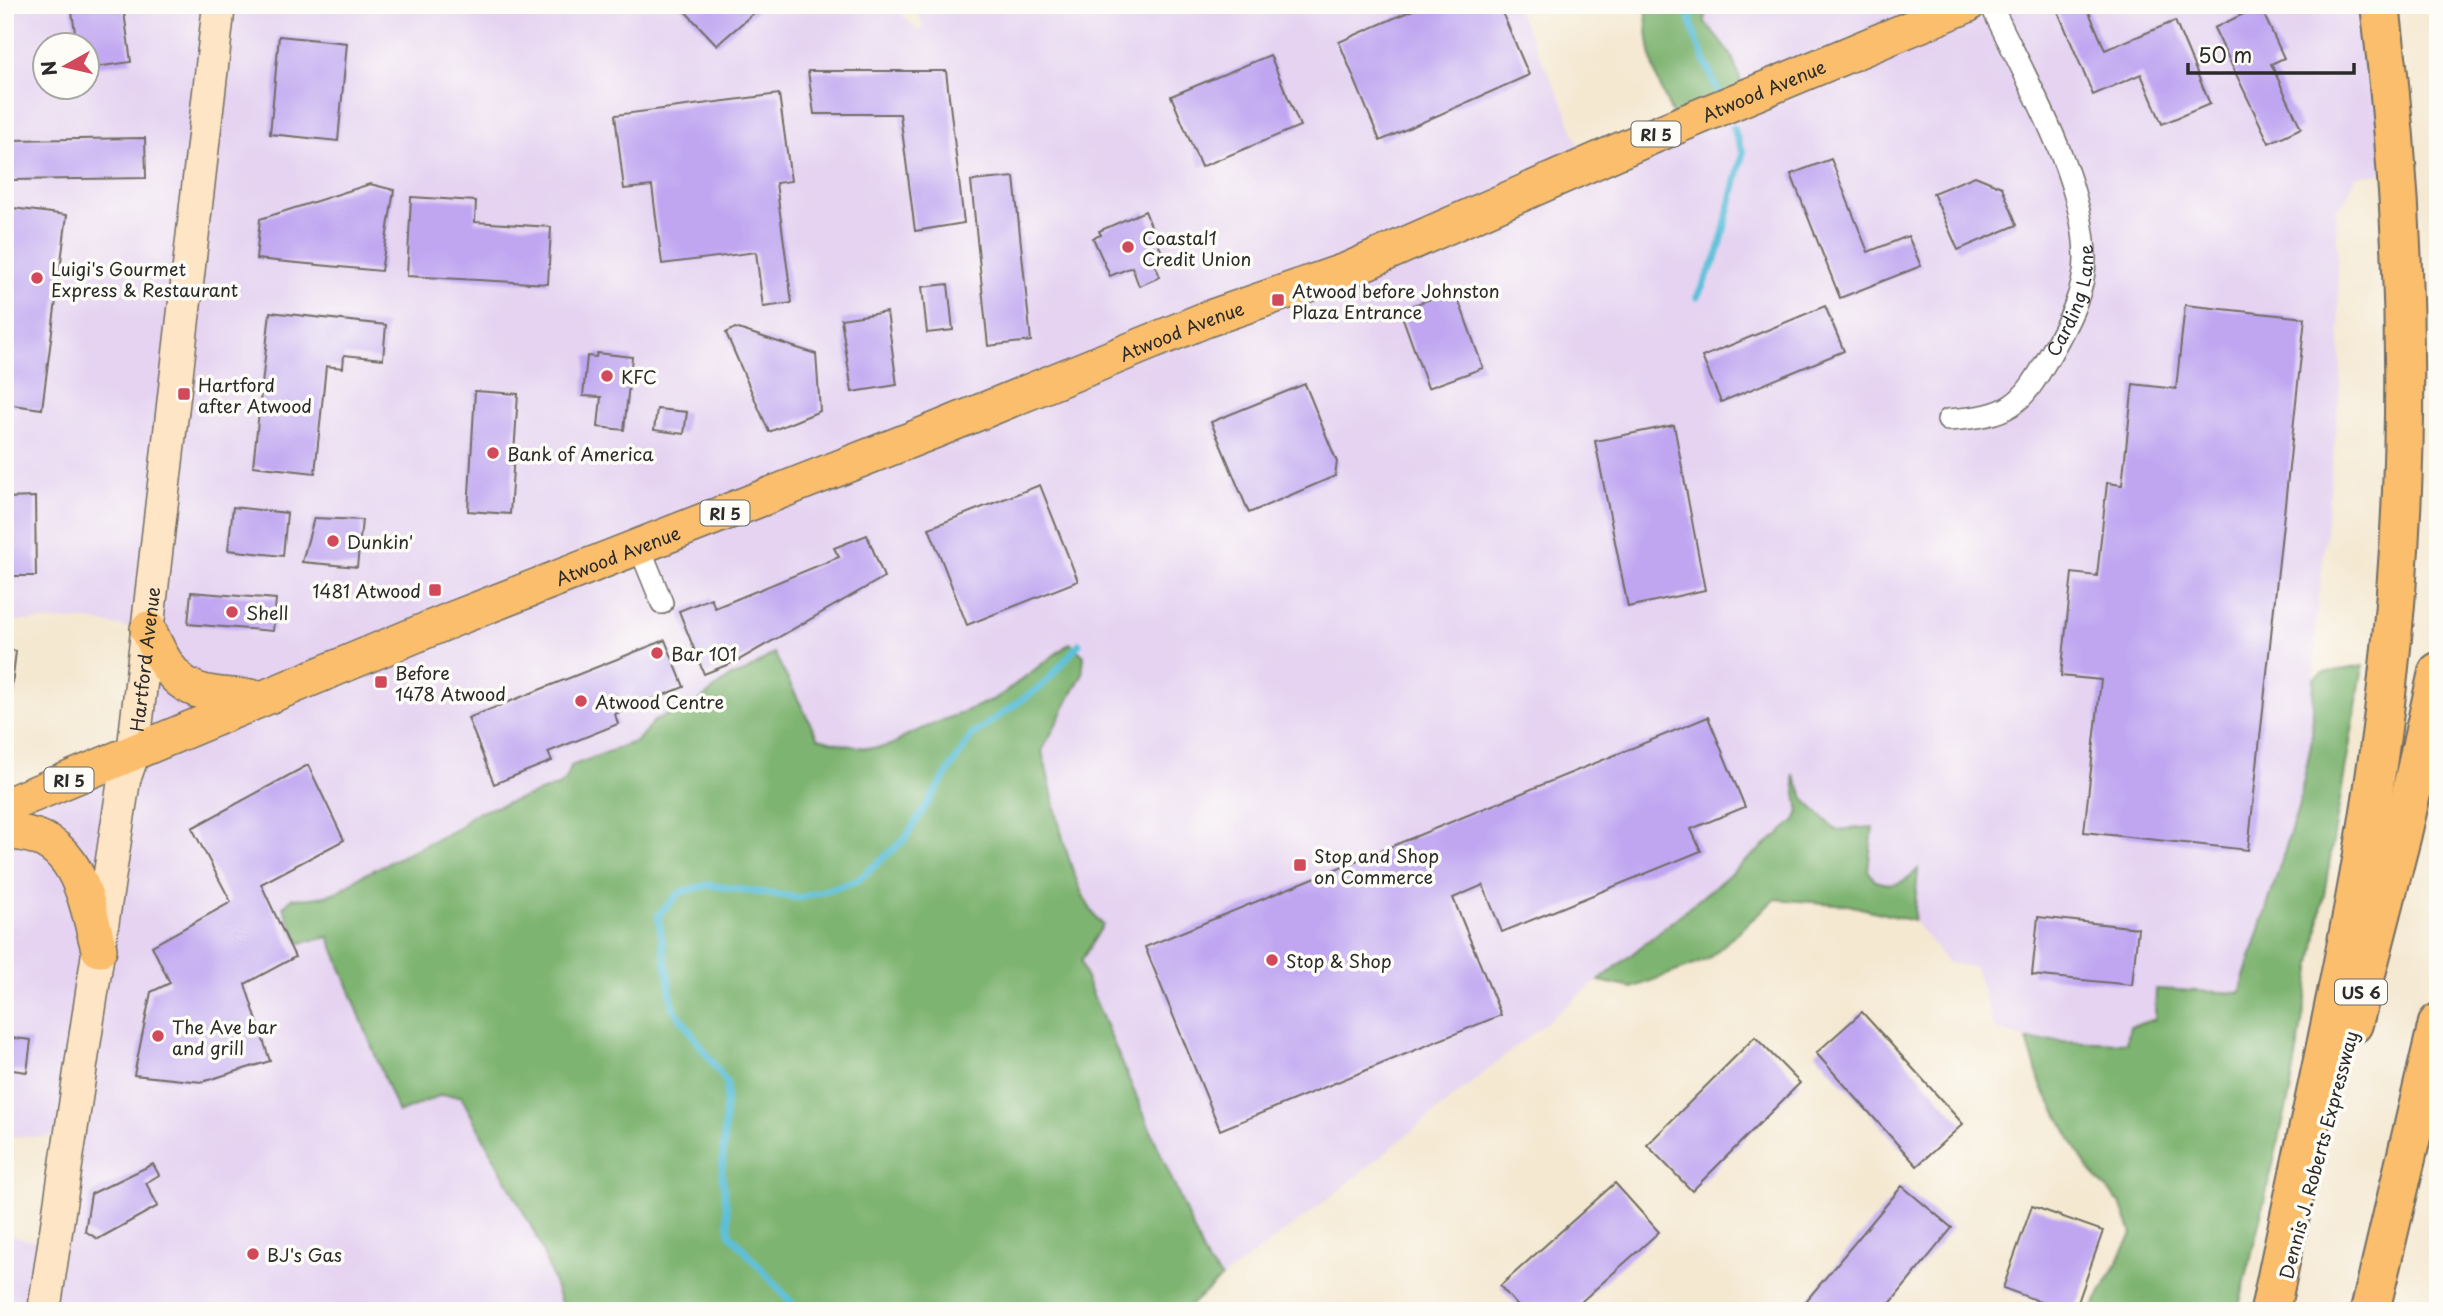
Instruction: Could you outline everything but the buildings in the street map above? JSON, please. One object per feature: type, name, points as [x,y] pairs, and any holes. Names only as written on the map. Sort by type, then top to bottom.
[{"type":"highway","points":[[2270,1311],[2363,845],[2395,614],[2405,454],[2404,272],[2393,116],[2380,5]]},
{"type":"highway","name":"Dennis J. Roberts Expressway","points":[[2277,1311],[2386,899],[2438,672]]},
{"type":"highway","points":[[2370,1311],[2438,1023]]},
{"type":"highway","points":[[2370,1311],[2438,1120]]},
{"type":"main road","name":"Hartford Avenue","points":[[44,1311],[148,629],[219,5]]},
{"type":"main road","name":"Atwood Avenue","points":[[5,825],[129,767],[157,740],[1207,319],[1348,270],[1655,135],[1967,5]]},
{"type":"main road","points":[[148,629],[161,659],[185,687],[214,696],[262,698]]},
{"type":"main road","name":"Atwood Avenue","points":[[5,806],[251,727],[392,645]]},
{"type":"main road","points":[[5,832],[26,832],[65,853],[81,880],[99,949]]},
{"type":"street","name":"Carding Lane","points":[[1948,420],[1987,417],[2014,407],[2031,387],[2075,307],[2085,261],[2076,194],[1991,5]]},
{"type":"street","points":[[639,546],[662,603]]},
{"type":"shaded area","points":[[5,5],[893,5],[918,31],[923,28],[916,5],[1515,5],[1563,103],[1586,166],[1741,101],[1732,57],[1705,22],[1706,5],[2384,5],[2402,170],[2355,176],[2346,200],[2336,209],[2341,378],[2316,628],[2312,739],[2298,808],[2240,993],[2213,993],[2130,1027],[2126,1043],[2027,1040],[1994,1028],[1975,967],[1948,963],[1914,921],[1918,870],[1906,882],[1891,886],[1875,881],[1831,823],[1805,800],[1794,777],[1799,812],[1795,821],[1318,1207],[1222,1278],[1209,1264],[1086,979],[1081,961],[1103,925],[1095,917],[1071,865],[1042,751],[1082,675],[1070,643],[997,698],[907,735],[900,742],[872,750],[818,738],[774,653],[745,672],[731,676],[698,702],[654,721],[637,741],[571,766],[566,781],[558,786],[471,815],[459,828],[318,900],[292,898],[300,943],[329,936],[398,1113],[441,1095],[461,1096],[538,1239],[564,1311],[5,1311],[5,1235],[49,1244],[65,1137],[5,1136],[5,816],[118,770],[141,630],[88,620],[5,621]]},
{"type":"green space","points":[[1647,5],[1706,5],[1705,22],[1732,57],[1746,96],[1679,127],[1665,98],[1650,54]]},
{"type":"green space","points":[[1070,643],[1084,656],[1082,675],[1042,751],[1072,868],[1091,910],[1103,925],[1081,961],[1086,979],[1208,1264],[1222,1278],[1184,1311],[564,1311],[538,1239],[461,1096],[441,1095],[398,1113],[329,937],[300,943],[283,907],[292,898],[320,897],[336,892],[359,877],[459,828],[471,815],[558,786],[566,780],[571,766],[637,741],[654,721],[698,702],[731,676],[745,672],[774,653],[818,738],[876,748],[897,742],[907,735],[997,698]]},
{"type":"green space","points":[[2363,666],[2290,1093],[2238,1311],[2091,1311],[2132,1234],[2121,1204],[2088,1169],[2041,1085],[2027,1040],[2126,1043],[2130,1027],[2155,1019],[2156,989],[2240,993],[2298,808],[2312,739],[2314,678],[2322,673]]},
{"type":"green space","points":[[1793,774],[1805,800],[1836,830],[1873,827],[1868,870],[1875,881],[1898,883],[1918,869],[1914,921],[1848,905],[1775,899],[1707,960],[1632,988],[1599,981],[1795,821],[1799,812]]},
{"type":"waterway","points":[[1687,5],[1695,37],[1718,92]]},
{"type":"waterway","points":[[1697,297],[1718,254],[1743,152],[1733,128]]},
{"type":"waterway","points":[[799,1311],[730,1234],[722,1174],[727,1083],[673,1007],[658,915],[681,892],[708,885],[800,898],[857,881],[904,840],[972,735],[1043,685],[1079,644]]},
{"type":"place","name":"Coastal1 Credit Union","points":[[1128,247]]},
{"type":"place","name":"Luigi's Gourmet Express & Restaurant","points":[[37,278]]},
{"type":"place","name":"Atwood before Johnston Plaza Entrance","points":[[1278,300]]},
{"type":"place","name":"KFC","points":[[607,376]]},
{"type":"place","name":"Hartford after Atwood","points":[[184,394]]},
{"type":"place","name":"Bank of America","points":[[493,453]]},
{"type":"place","name":"Dunkin'","points":[[333,541]]},
{"type":"place","name":"1481 Atwood","points":[[435,590]]},
{"type":"place","name":"Shell","points":[[232,612]]},
{"type":"place","name":"Bar 101","points":[[657,653]]},
{"type":"place","name":"Before 1478 Atwood","points":[[381,682]]},
{"type":"place","name":"Atwood Centre","points":[[581,701]]},
{"type":"place","name":"Stop and Shop on Commerce","points":[[1300,865]]},
{"type":"place","name":"Stop & Shop","points":[[1272,960]]},
{"type":"place","name":"The Ave bar and grill","points":[[158,1036]]},
{"type":"place","name":"BJ's Gas","points":[[253,1254]]}]
